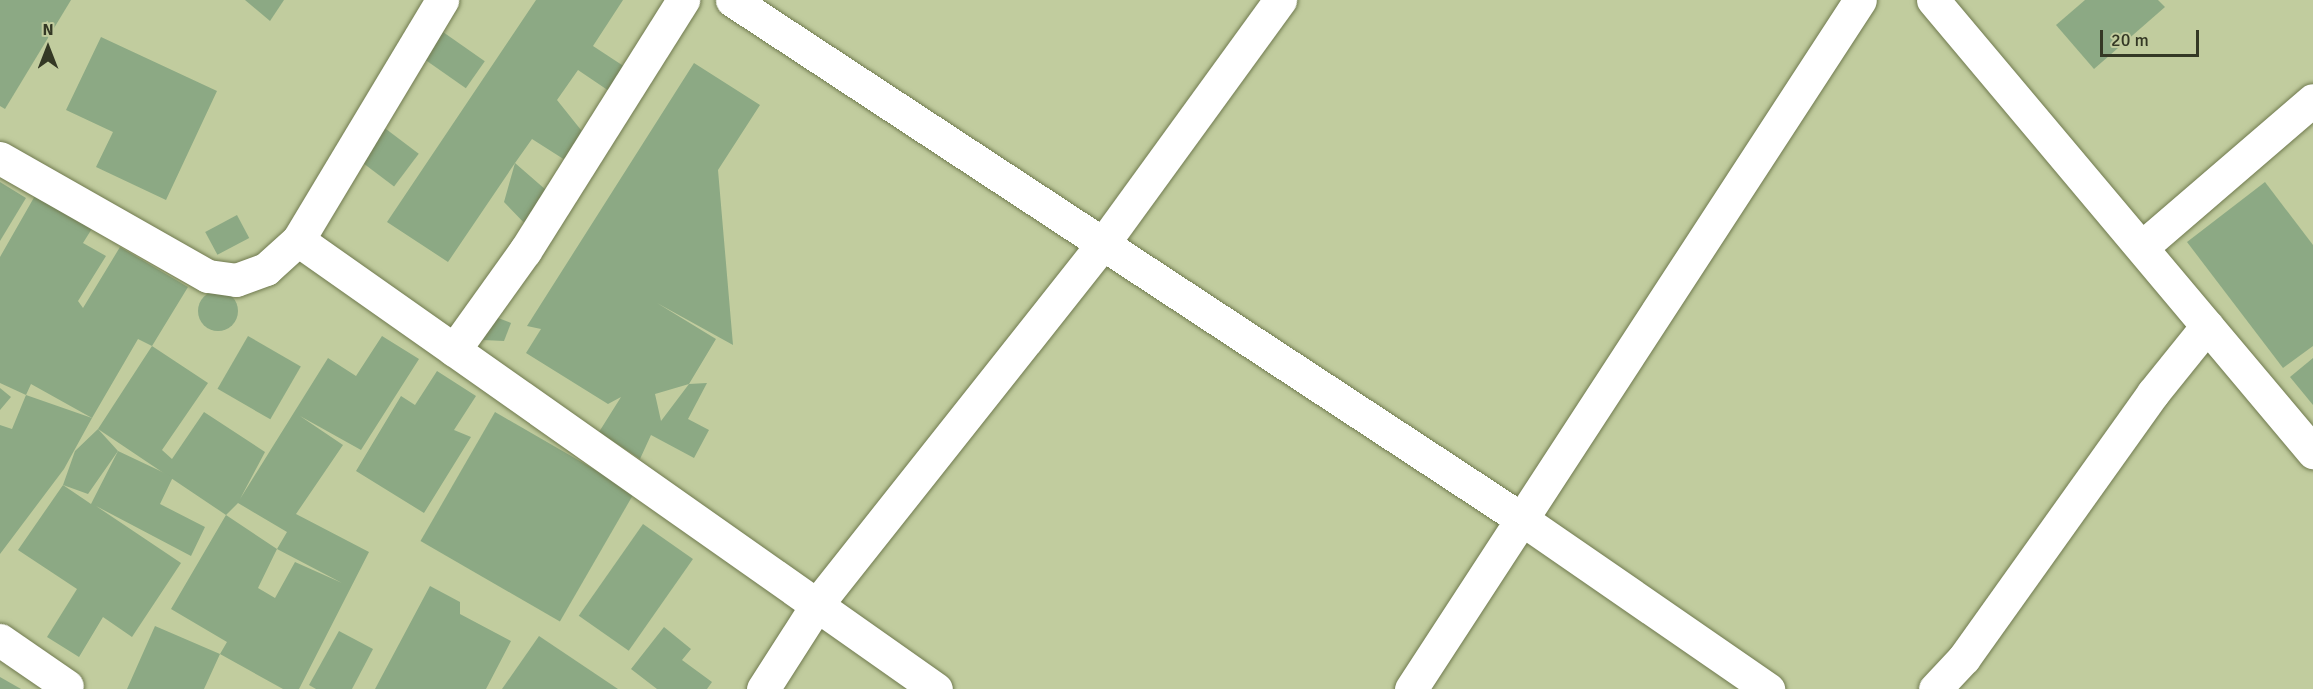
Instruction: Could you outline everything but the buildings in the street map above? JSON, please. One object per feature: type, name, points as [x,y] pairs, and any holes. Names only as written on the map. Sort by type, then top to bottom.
[{"type":"street","points":[[0,158],[208,276],[236,280],[266,269],[298,240],[442,0]]},
{"type":"street","points":[[454,350],[525,251],[683,0]]},
{"type":"street","points":[[732,0],[1523,520],[1768,689]]},
{"type":"street","points":[[763,689],[818,603],[1102,245],[1280,0]]},
{"type":"street","points":[[1411,689],[1860,0]]},
{"type":"street","points":[[1934,0],[2313,452]]},
{"type":"street","points":[[2142,247],[2313,100]]},
{"type":"street","points":[[298,240],[818,603],[936,689]]},
{"type":"street","points":[[1935,689],[1964,658],[2153,393],[2207,326]]},
{"type":"street","points":[[0,640],[68,686]]}]
